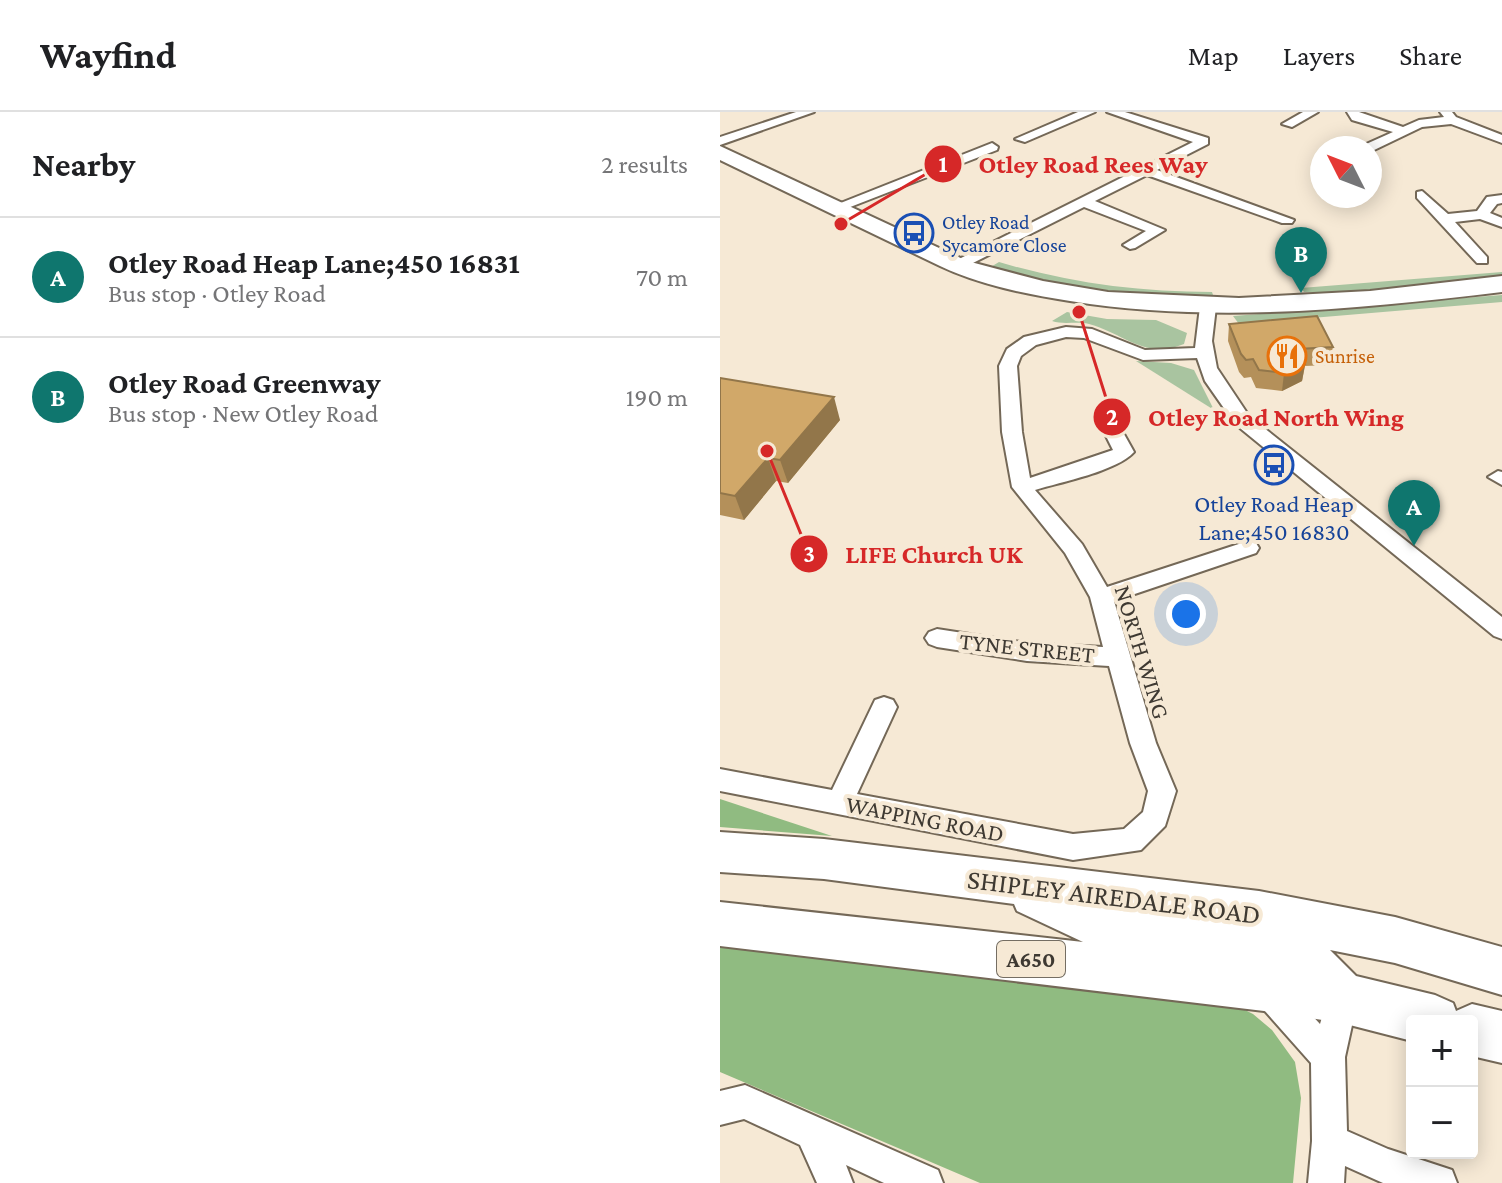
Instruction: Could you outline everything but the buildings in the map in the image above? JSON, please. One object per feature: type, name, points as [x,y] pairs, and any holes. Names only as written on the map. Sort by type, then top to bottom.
[{"type":"main road","points":[[720,152],[976,272],[1068,294],[1153,306],[1295,305],[1502,284]]},
{"type":"main road","name":"SHIPLEY AIREDALE ROAD","points":[[720,852],[824,859],[1259,913],[1395,940],[1502,971]]},
{"type":"main road","points":[[999,881],[1105,928],[1210,942],[1312,966],[1342,998]]},
{"type":"main road","name":"A650","points":[[720,924],[1264,986],[1342,998],[1411,1015]]},
{"type":"main road","points":[[1478,1031],[1502,1037]]},
{"type":"street","points":[[720,141],[808,112]]},
{"type":"street","points":[[1021,139],[1089,112]]},
{"type":"street","points":[[960,264],[1204,141],[1113,112]]},
{"type":"street","points":[[1288,124],[1312,112]]},
{"type":"street","points":[[1353,112],[1356,117],[1403,131]]},
{"type":"street","points":[[1382,142],[1419,124],[1449,116],[1502,139]]},
{"type":"street","points":[[835,208],[992,147]]},
{"type":"street","points":[[1145,170],[1287,220]]},
{"type":"street","points":[[1422,195],[1482,260]]},
{"type":"street","points":[[1482,215],[1492,200],[1502,199]]},
{"type":"street","points":[[1081,201],[1158,230],[1130,245]]},
{"type":"street","points":[[1444,219],[1482,215],[1502,223]]},
{"type":"street","points":[[1208,307],[1202,330],[1202,353],[1219,391],[1242,420],[1502,630]]},
{"type":"street","name":"NORTH WING","points":[[1131,841],[1155,818],[1162,791],[1143,743],[1101,597],[1074,549],[1022,487],[1012,432],[1008,366],[1013,353],[1038,338],[1066,332],[1086,333],[1143,355],[1202,353]]},
{"type":"street","points":[[1022,487],[1109,460],[1124,452],[1108,422]]},
{"type":"street","points":[[1101,597],[1248,548]]},
{"type":"street","name":"TYNE STREET","points":[[937,638],[1027,652],[1117,657]]},
{"type":"street","points":[[839,803],[884,707]]},
{"type":"street","name":"WAPPING ROAD","points":[[720,780],[1073,847],[1131,841]]},
{"type":"street","points":[[1264,986],[1328,1057]]},
{"type":"street","points":[[1326,1183],[1330,1141],[1328,1057],[1342,998]]},
{"type":"street","points":[[732,1105],[813,1133],[925,1183]]},
{"type":"street","points":[[813,1133],[835,1183]]},
{"type":"street","points":[[1330,1141],[1385,1166],[1439,1183]]},
{"type":"green space","points":[[999,262],[1104,285],[1212,292],[1215,301],[1152,299],[1067,289],[989,268]]},
{"type":"green space","points":[[1502,272],[1502,280],[1365,293],[1304,292],[1301,288]]},
{"type":"green space","points":[[1502,295],[1502,302],[1239,324],[1233,316]]},
{"type":"green space","points":[[1067,312],[1107,319],[1156,320],[1187,333],[1184,344],[1158,349],[1146,347],[1089,324],[1052,321]]},
{"type":"green space","points":[[1136,361],[1171,363],[1194,370],[1214,410]]},
{"type":"green space","points":[[720,799],[832,836],[720,827]]},
{"type":"green space","points":[[720,942],[1153,998],[1231,1003],[1253,1014],[1272,1030],[1295,1062],[1301,1098],[1293,1183],[980,1183],[720,1072]]},
{"type":"place","name":"Otley Road Rees Way","points":[[841,224]]},
{"type":"place","name":"Otley Road Sycamore Close","points":[[914,233]]},
{"type":"place","name":"Otley Road Greenway","points":[[1301,293]]},
{"type":"place","name":"Otley Road North Wing","points":[[1079,312]]},
{"type":"place","name":"Sunrise","points":[[1287,356]]},
{"type":"place","name":"LIFE Church UK","points":[[767,451]]},
{"type":"place","name":"Otley Road Heap Lane;450 16830","points":[[1274,465]]},
{"type":"place","name":"Otley Road Heap Lane;450 16831","points":[[1414,546]]}]
